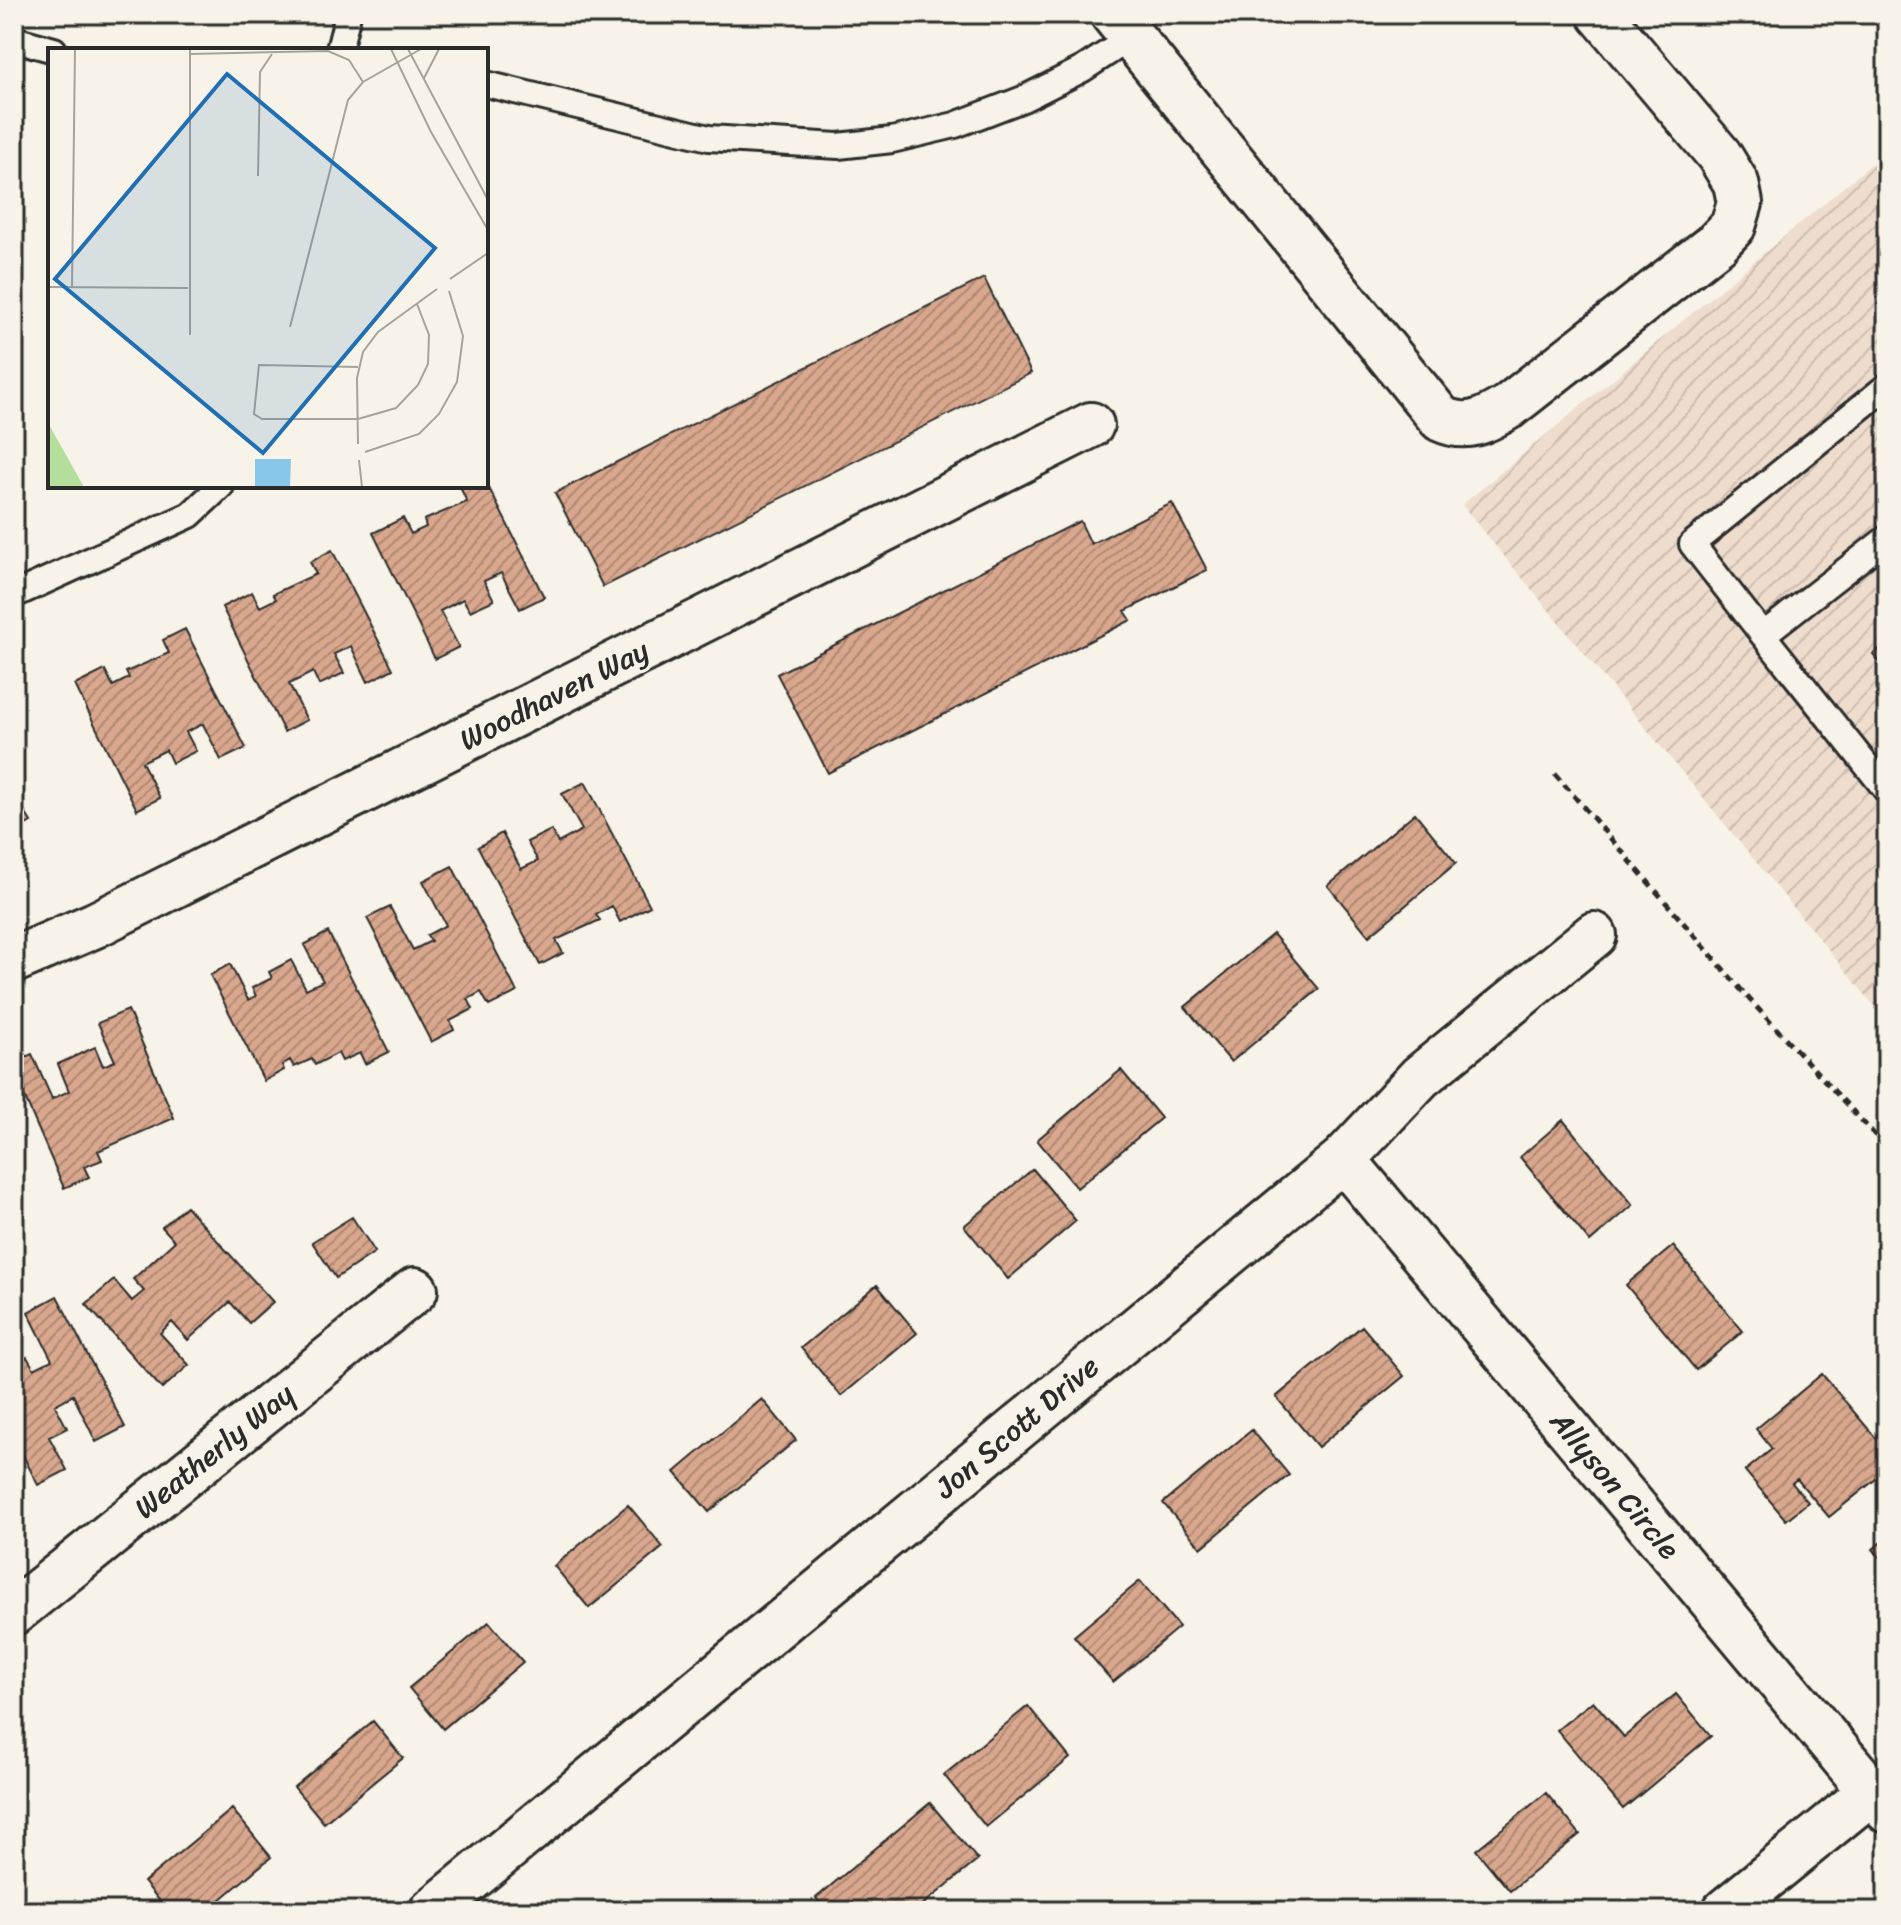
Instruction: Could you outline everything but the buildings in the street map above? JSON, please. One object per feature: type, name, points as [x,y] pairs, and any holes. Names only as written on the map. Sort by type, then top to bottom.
[{"type":"street","points":[[1122,26],[1441,419],[1456,426],[1481,423],[1508,407],[1717,243],[1733,226],[1740,203],[1736,183],[1719,155],[1600,14]]},
{"type":"street","name":"Woodhaven Way","points":[[14,960],[95,925],[1091,425]]},
{"type":"street","name":"Jon Scott Drive","points":[[432,1911],[1343,1159],[1420,1077],[1594,935]]},
{"type":"street","name":"Allyson Circle","points":[[1343,1159],[1879,1801]]},
{"type":"street","name":"Weatherly Way","points":[[14,1612],[415,1290]]},
{"type":"street","points":[[1725,1911],[1879,1801]]},
{"type":"lane","points":[[345,48],[348,14]]},
{"type":"lane","points":[[488,84],[709,138],[838,146],[892,140],[955,125],[1023,99],[1083,69],[1122,26]]},
{"type":"lane","points":[[14,39],[48,48]]},
{"type":"lane","points":[[1887,386],[1692,544],[1887,791]]},
{"type":"lane","points":[[14,595],[190,515],[219,488]]},
{"type":"lane","points":[[1763,635],[1887,538]]},
{"type":"path","points":[[1555,774],[1750,1000],[1887,1148]]},
{"type":"shaded area","points":[[1887,151],[1887,1021],[1462,505]]}]
